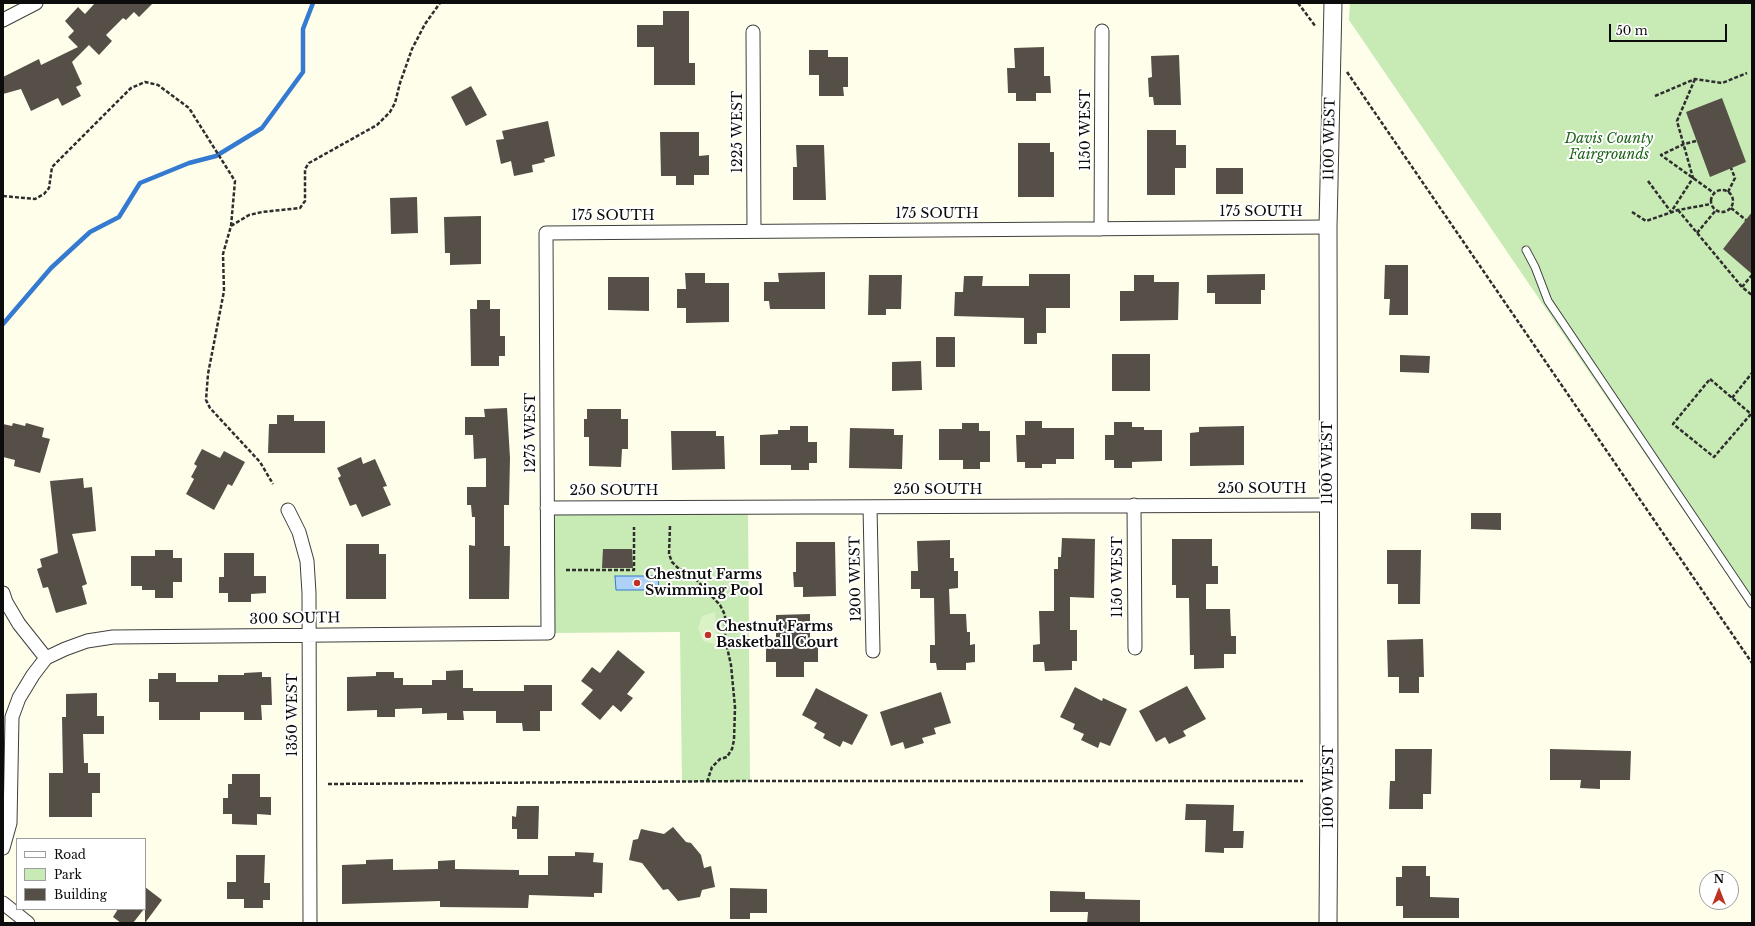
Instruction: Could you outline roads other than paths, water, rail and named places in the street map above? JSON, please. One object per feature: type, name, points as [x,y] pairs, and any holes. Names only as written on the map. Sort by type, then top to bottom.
[{"type":"street","points":[[3,20],[36,3]]},
{"type":"street","name":"1100 WEST","points":[[1328,923],[1328,228],[1333,3]]},
{"type":"street","name":"1150 WEST","points":[[1101,229],[1102,31]]},
{"type":"street","name":"1225 WEST","points":[[753,32],[754,231]]},
{"type":"street","name":"175 SOUTH","points":[[546,233],[1328,228]]},
{"type":"street","name":"1275 WEST","points":[[546,233],[548,633]]},
{"type":"street","name":"250 SOUTH","points":[[547,508],[1329,505]]},
{"type":"street","name":"1200 WEST","points":[[870,506],[873,651]]},
{"type":"street","name":"1150 WEST","points":[[1134,506],[1135,648]]},
{"type":"street","name":"1350 WEST","points":[[288,510],[299,532],[307,561],[309,635],[310,923]]},
{"type":"street","points":[[3,593],[6,602],[19,624],[46,658],[33,675],[19,698],[12,716],[10,823],[3,848]]},
{"type":"street","name":"300 SOUTH","points":[[46,658],[65,648],[87,641],[113,637],[548,633]]},
{"type":"street","points":[[3,903],[28,923]]},
{"type":"lane","points":[[1526,250],[1548,301],[1752,604]]},
{"type":"water","name":"Chestnut Farms Swimming Pool","points":[[615,576],[658,576],[659,590],[616,590]]},
{"type":"waterway","points":[[3,324],[51,268],[90,232],[119,217],[140,183],[189,163],[216,156],[262,128],[303,72],[303,29],[313,3]]},
{"type":"place","name":"Chestnut Farms Swimming Pool","points":[[637,583]]},
{"type":"place","name":"Chestnut Farms Basketball Court","points":[[708,635]]},
{"type":"park label","name":"Davis County Fairgrounds","points":[[1609,148]]}]
